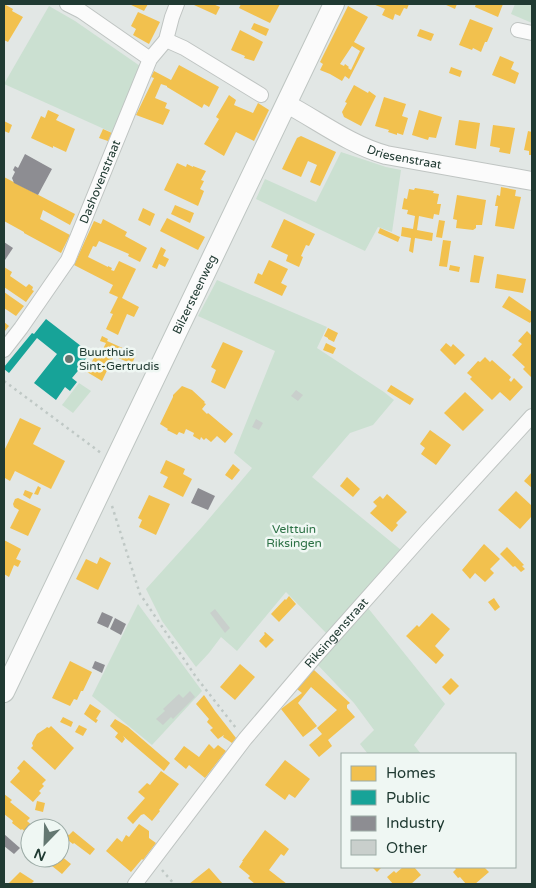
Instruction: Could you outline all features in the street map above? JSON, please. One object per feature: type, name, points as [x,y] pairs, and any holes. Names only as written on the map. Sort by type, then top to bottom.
[{"type":"main road","name":"Bilzersteenweg","points":[[4,692],[334,4]]},
{"type":"street","points":[[67,4],[82,8],[150,59]]},
{"type":"street","name":"Dashovenstraat","points":[[4,350],[68,260],[150,59],[166,40],[177,4]]},
{"type":"street","points":[[518,30],[532,33]]},
{"type":"street","points":[[166,40],[184,48],[261,95]]},
{"type":"street","name":"Driesenstraat","points":[[287,104],[374,152],[532,181]]},
{"type":"street","name":"Riksingenstraat","points":[[135,884],[245,739],[314,658],[532,416]]},
{"type":"path","points":[[4,381],[115,463]]},
{"type":"path","points":[[101,490],[112,506],[140,594],[196,677],[245,739]]},
{"type":"path","points":[[154,861],[174,884]]},
{"type":"green space","points":[[515,4],[532,4],[532,23],[511,14]]},
{"type":"green space","points":[[49,6],[75,21],[140,66],[113,133],[4,84]]},
{"type":"green space","points":[[341,152],[401,170],[392,232],[378,227],[365,251],[256,199],[265,179],[316,202]]},
{"type":"green space","name":"Velttuin Riksingen","points":[[217,280],[327,327],[317,348],[394,400],[373,425],[350,433],[312,477],[401,550],[328,635],[286,592],[237,651],[221,637],[196,667],[162,621],[146,589],[252,468],[234,453],[275,351],[198,316]]},
{"type":"green space","points":[[79,383],[91,391],[73,413],[62,405]]},
{"type":"green space","points":[[138,604],[202,691],[152,745],[92,696]]},
{"type":"green space","points":[[368,608],[445,704],[414,745],[420,753],[367,753],[360,744],[374,730],[354,703],[316,663]]},
{"type":"building: Homes","points":[[4,4],[23,17],[8,42],[4,40]]},
{"type":"building: Homes","points":[[129,4],[148,4],[144,11]]},
{"type":"building: Homes","points":[[195,4],[213,4],[220,7],[216,15]]},
{"type":"building: Homes","points":[[241,4],[280,4],[270,23],[239,8]]},
{"type":"building: Homes","points":[[373,4],[409,4],[407,9],[404,8],[400,16],[395,14],[393,20],[382,15],[385,9]]},
{"type":"building: Homes","points":[[444,4],[457,4],[455,9]]},
{"type":"building: Homes","points":[[476,4],[503,4],[498,17],[475,7]]},
{"type":"building: Homes","points":[[348,6],[368,17],[354,42],[365,48],[349,79],[345,76],[342,81],[320,70],[323,64],[320,62]],"holes":[[[352,46],[360,51],[351,70],[345,64],[344,66],[340,64]]]},
{"type":"building: Homes","points":[[138,12],[160,22],[149,44],[133,35],[136,29],[131,26]]},
{"type":"building: Homes","points":[[470,19],[493,28],[481,52],[459,45]]},
{"type":"building: Homes","points":[[254,23],[269,29],[266,36],[251,29]]},
{"type":"building: Homes","points":[[420,29],[434,34],[431,41],[417,36]]},
{"type":"building: Homes","points":[[240,30],[263,42],[254,61],[244,58],[245,56],[231,50]]},
{"type":"building: Homes","points":[[500,56],[514,62],[511,69],[519,73],[515,84],[492,75]]},
{"type":"building: Homes","points":[[179,65],[219,87],[209,107],[204,104],[202,108],[161,84],[155,98],[167,103],[165,108],[170,110],[163,125],[136,115],[154,78],[151,77],[154,71],[171,80]]},
{"type":"building: Homes","points":[[451,67],[462,71],[460,77],[449,73]]},
{"type":"building: Homes","points":[[354,85],[376,96],[361,126],[344,117],[342,112]]},
{"type":"building: Homes","points":[[229,95],[236,100],[234,105],[253,113],[258,103],[269,110],[254,141],[236,132],[224,156],[204,144],[219,119],[216,117]]},
{"type":"building: Homes","points":[[384,97],[406,104],[402,116],[408,118],[403,135],[397,133],[397,135],[388,132],[389,130],[375,126]]},
{"type":"building: Homes","points":[[48,110],[59,115],[56,120],[75,129],[66,152],[31,138],[41,116],[45,118]]},
{"type":"building: Homes","points":[[419,110],[442,117],[436,138],[429,137],[428,140],[412,135]]},
{"type":"building: Homes","points":[[459,120],[480,123],[476,149],[455,145]]},
{"type":"building: Homes","points":[[4,121],[12,125],[9,133],[4,131]]},
{"type":"building: Homes","points":[[493,125],[515,128],[510,154],[499,152],[500,148],[490,146]]},
{"type":"building: Homes","points":[[103,129],[112,133],[108,141],[99,138]]},
{"type":"building: Homes","points":[[528,131],[532,132],[532,155],[529,155],[529,151],[524,150]]},
{"type":"building: Homes","points":[[301,136],[336,152],[320,186],[310,182],[317,165],[308,161],[301,177],[282,169],[297,138]]},
{"type":"building: Homes","points":[[177,163],[186,167],[187,164],[206,171],[201,180],[204,181],[200,189],[204,191],[198,206],[164,190]]},
{"type":"building: Homes","points":[[4,177],[75,214],[70,225],[43,210],[40,219],[70,235],[61,253],[4,221]]},
{"type":"building: Homes","points":[[501,187],[516,190],[515,196],[521,197],[514,229],[495,226],[498,206],[495,206],[497,195],[500,196]]},
{"type":"building: Homes","points":[[415,188],[434,191],[433,193],[439,194],[437,204],[441,204],[439,215],[434,214],[433,219],[419,216],[417,230],[433,233],[432,241],[415,238],[413,253],[409,251],[411,238],[401,236],[402,227],[413,229],[415,216],[407,214],[408,210],[402,209],[404,198],[407,199],[409,189],[414,190]]},
{"type":"building: Homes","points":[[457,195],[486,200],[482,225],[476,225],[476,228],[473,230],[456,228],[457,220],[453,219]]},
{"type":"building: Homes","points":[[175,205],[194,213],[190,223],[171,214]]},
{"type":"building: Homes","points":[[143,208],[155,214],[150,226],[138,220]]},
{"type":"building: Homes","points":[[167,218],[205,237],[198,250],[160,231]]},
{"type":"building: Homes","points":[[103,219],[127,232],[125,236],[147,248],[140,262],[128,256],[129,254],[99,241],[96,247],[93,246],[88,257],[112,268],[111,270],[114,271],[119,261],[136,269],[122,298],[139,307],[134,317],[127,314],[118,335],[106,329],[113,314],[110,313],[118,297],[109,293],[113,285],[74,265],[94,221],[101,224]]},
{"type":"building: Homes","points":[[284,219],[315,234],[309,246],[306,245],[299,267],[286,261],[288,255],[271,247]]},
{"type":"building: Homes","points":[[439,220],[445,221],[442,238],[436,237]]},
{"type":"building: Homes","points":[[380,228],[400,237],[398,242],[378,233]]},
{"type":"building: Homes","points":[[443,240],[451,241],[447,267],[439,266]]},
{"type":"building: Homes","points":[[161,247],[166,250],[163,256],[169,259],[165,267],[159,264],[157,269],[152,267]]},
{"type":"building: Homes","points":[[474,255],[484,257],[479,283],[470,282]]},
{"type":"building: Homes","points":[[269,260],[288,269],[281,283],[287,286],[282,296],[254,283],[258,273],[262,275]]},
{"type":"building: Homes","points":[[450,265],[460,267],[459,272],[449,270]]},
{"type":"building: Homes","points":[[4,267],[12,272],[10,276],[26,287],[29,284],[33,287],[32,290],[34,291],[26,302],[4,287]]},
{"type":"building: Homes","points":[[497,274],[526,279],[523,293],[495,288]]},
{"type":"building: Homes","points":[[4,292],[24,306],[16,316],[4,308]]},
{"type":"building: Homes","points":[[509,296],[532,312],[530,323],[502,307]]},
{"type":"building: Homes","points":[[4,322],[9,326],[4,332]]},
{"type":"building: Homes","points":[[328,328],[338,333],[334,342],[324,336]]},
{"type":"building: Homes","points":[[527,331],[532,336],[532,378],[523,369],[525,367],[512,355],[522,344],[518,341]]},
{"type":"building: Homes","points":[[102,336],[108,339],[107,341],[136,354],[132,364],[114,356],[102,381],[87,372],[98,349],[102,351],[106,343],[100,341]]},
{"type":"building: Homes","points":[[223,342],[243,351],[225,389],[211,382],[216,370],[211,367]]},
{"type":"building: Homes","points":[[326,343],[336,348],[333,354],[323,350]]},
{"type":"building: Homes","points":[[446,343],[451,347],[453,344],[465,355],[455,365],[440,350]]},
{"type":"building: Homes","points":[[485,357],[490,362],[492,360],[511,377],[509,380],[511,382],[514,378],[523,387],[510,401],[500,392],[492,400],[470,379],[472,377],[467,373],[478,361],[480,362]]},
{"type":"building: Homes","points":[[391,385],[414,399],[410,405],[387,391]]},
{"type":"building: Homes","points":[[182,386],[192,390],[205,402],[206,404],[202,409],[233,434],[225,443],[217,436],[211,442],[201,437],[200,440],[193,436],[194,433],[186,429],[184,434],[179,432],[177,435],[160,424],[173,395]]},
{"type":"building: Homes","points":[[465,392],[484,410],[463,431],[444,413]]},
{"type":"building: Homes","points":[[20,418],[41,428],[33,444],[65,461],[51,489],[15,471],[10,481],[5,478],[4,481],[4,451]]},
{"type":"building: Homes","points":[[430,430],[451,445],[436,465],[421,454],[425,448],[420,444]]},
{"type":"building: Homes","points":[[166,460],[185,469],[183,474],[192,479],[183,497],[163,487],[168,477],[160,473]]},
{"type":"building: Homes","points":[[233,464],[240,470],[232,480],[225,475]]},
{"type":"building: Homes","points":[[532,472],[532,488],[524,481]]},
{"type":"building: Homes","points":[[347,477],[360,489],[353,497],[340,486]]},
{"type":"building: Homes","points":[[38,486],[41,488],[38,495],[34,494]]},
{"type":"building: Homes","points":[[25,490],[33,493],[30,499],[23,495]]},
{"type":"building: Homes","points":[[516,491],[532,506],[532,516],[520,529],[498,510]]},
{"type":"building: Homes","points":[[387,494],[407,512],[396,523],[398,525],[392,532],[370,513],[377,506],[373,502],[380,496],[383,499]]},
{"type":"building: Homes","points":[[149,495],[170,504],[156,535],[139,527],[142,520],[138,518]]},
{"type":"building: Homes","points":[[18,498],[41,509],[28,536],[10,528],[19,510],[13,504],[15,499]]},
{"type":"building: Homes","points":[[4,540],[21,549],[16,559],[21,561],[18,567],[14,565],[9,577],[4,574]]},
{"type":"building: Homes","points":[[484,544],[500,559],[490,569],[494,573],[485,582],[475,573],[470,579],[462,570]]},
{"type":"building: Homes","points":[[507,547],[524,565],[522,566],[525,569],[521,572],[500,554]]},
{"type":"building: Homes","points":[[100,557],[111,563],[98,590],[76,579],[86,559],[97,564]]},
{"type":"building: Homes","points":[[289,596],[296,604],[279,622],[271,614]]},
{"type":"building: Homes","points":[[494,598],[500,607],[495,611],[488,602]]},
{"type":"building: Homes","points":[[432,613],[450,629],[435,646],[444,655],[436,664],[406,636],[417,625],[419,627]]},
{"type":"building: Homes","points":[[265,632],[274,640],[266,648],[259,641]]},
{"type":"building: Homes","points":[[70,661],[92,672],[83,691],[81,691],[77,700],[74,699],[70,706],[52,698]]},
{"type":"building: Homes","points":[[240,664],[255,677],[235,700],[220,687]]},
{"type":"building: Homes","points":[[314,670],[350,703],[347,705],[347,708],[355,717],[328,740],[332,746],[319,757],[309,745],[322,734],[317,728],[337,710],[311,687],[298,703],[317,726],[303,737],[281,709],[302,693],[297,689]]},
{"type":"building: Homes","points":[[451,678],[459,686],[450,695],[442,687]]},
{"type":"building: Homes","points":[[204,695],[236,738],[232,743],[223,737],[224,735],[218,739],[210,730],[213,728],[207,722],[209,719],[196,704]]},
{"type":"building: Homes","points":[[90,704],[101,711],[96,719],[98,720],[96,723],[84,714]]},
{"type":"building: Homes","points":[[63,717],[73,722],[71,727],[60,722]]},
{"type":"building: Homes","points":[[115,719],[128,727],[170,763],[164,771],[123,736],[125,739],[122,743],[115,737],[118,733],[110,726]]},
{"type":"building: Homes","points":[[79,725],[87,729],[83,736],[75,732]]},
{"type":"building: Homes","points":[[51,726],[74,748],[55,770],[31,748],[37,734]]},
{"type":"building: Homes","points":[[209,744],[214,749],[218,745],[226,751],[205,778],[189,765],[186,769],[174,759],[184,746],[199,757]]},
{"type":"building: Homes","points":[[24,760],[46,780],[42,784],[44,786],[39,791],[41,793],[33,802],[10,782],[20,771],[17,768]]},
{"type":"building: Homes","points":[[285,760],[310,779],[295,798],[289,794],[285,800],[265,785]]},
{"type":"building: Homes","points":[[161,771],[179,784],[152,821],[144,814],[133,824],[127,818],[145,798],[138,792],[147,783],[150,785]]},
{"type":"building: Homes","points":[[4,794],[12,800],[10,802],[30,818],[20,818],[20,829],[4,814]]},
{"type":"building: Homes","points":[[37,801],[45,803],[43,812],[35,810]]},
{"type":"building: Homes","points":[[139,824],[149,831],[149,838],[156,843],[131,872],[106,851],[117,838],[122,842],[126,835],[129,837]]},
{"type":"building: Homes","points":[[265,830],[289,849],[284,856],[281,854],[269,870],[287,884],[255,884],[248,878],[250,876],[239,867]]},
{"type":"building: Homes","points":[[73,831],[95,849],[90,855],[70,842],[70,834]]},
{"type":"building: Homes","points":[[54,868],[67,868],[62,874]]},
{"type":"building: Homes","points":[[209,868],[223,884],[189,884]]},
{"type":"building: Homes","points":[[373,868],[381,868],[377,872]]},
{"type":"building: Homes","points":[[402,868],[415,868],[421,875],[411,884],[393,884],[387,877],[394,871],[396,873]]},
{"type":"building: Homes","points":[[485,868],[489,872],[475,884],[466,884],[453,872],[456,869]]},
{"type":"building: Homes","points":[[20,872],[34,881],[31,884],[8,884]]},
{"type":"building: Public","name":"Buurthuis Sint-Gertrudis","points":[[46,319],[90,353],[72,378],[77,382],[70,391],[65,387],[56,400],[34,383],[57,354],[37,338],[9,373],[4,369],[32,333],[34,334]]},
{"type":"building: Industry","points":[[25,154],[52,169],[38,195],[14,183],[12,178],[15,166],[18,168]]},
{"type":"building: Industry","points":[[4,242],[13,248],[5,260],[4,259]]},
{"type":"building: Industry","points":[[198,488],[215,496],[208,510],[191,503]]},
{"type":"building: Industry","points":[[102,612],[113,617],[108,628],[97,623]]},
{"type":"building: Industry","points":[[115,618],[126,624],[121,635],[110,629]]},
{"type":"building: Industry","points":[[95,661],[105,665],[102,673],[92,668]]},
{"type":"building: Industry","points":[[4,834],[20,848],[14,854],[4,846]]},
{"type":"building: Other","points":[[296,390],[303,395],[298,401],[291,396]]},
{"type":"building: Other","points":[[256,419],[263,423],[259,430],[252,427]]},
{"type":"building: Other","points":[[215,609],[230,628],[225,633],[210,613]]},
{"type":"building: Other","points":[[190,691],[195,697],[173,719],[171,717],[163,725],[156,719],[165,711],[163,709],[179,694],[183,698]]},
{"type":"place","name":"Buurthuis Sint-Gertrudis","points":[[69,359]]}]
